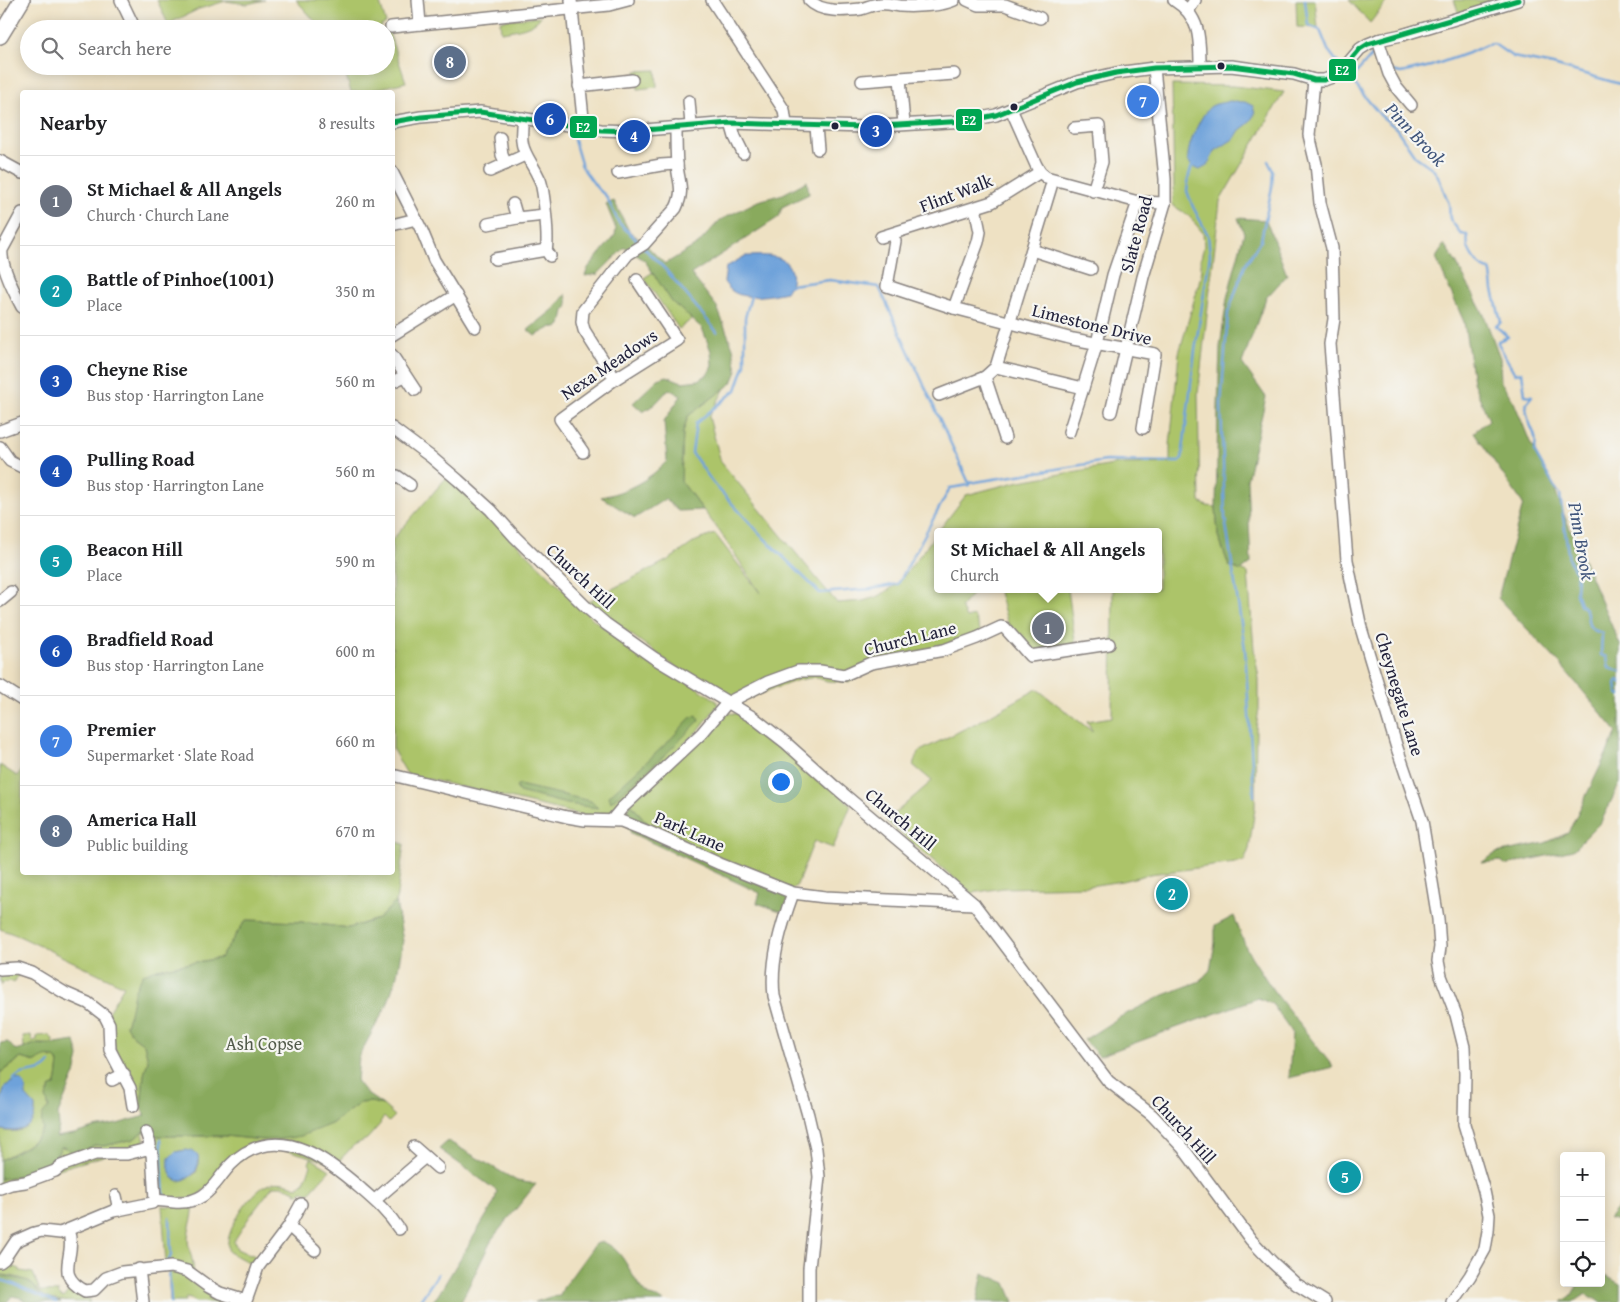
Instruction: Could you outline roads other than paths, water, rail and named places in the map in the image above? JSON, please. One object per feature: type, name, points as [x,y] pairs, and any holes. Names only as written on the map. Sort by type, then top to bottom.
[{"type":"main road","points":[[0,36],[22,0]]},
{"type":"street","points":[[121,0],[131,20]]},
{"type":"street","points":[[418,0],[420,24]]},
{"type":"street","points":[[395,27],[571,5],[617,4],[628,0]]},
{"type":"street","points":[[712,0],[784,110],[786,124]]},
{"type":"street","points":[[809,0],[815,6],[838,10],[861,8],[880,3],[912,6],[954,0]]},
{"type":"street","points":[[967,0],[978,5],[1005,5],[1040,18]]},
{"type":"street","points":[[1174,0],[1188,11],[1198,32],[1200,66]]},
{"type":"street","points":[[1188,11],[1195,0]]},
{"type":"street","points":[[395,121],[421,116],[480,112],[584,128],[632,131],[731,123],[864,127],[975,120],[1011,109],[1077,82],[1116,73],[1154,68],[1231,66],[1294,74],[1314,80],[1333,78],[1368,44],[1518,0]]},
{"type":"street","points":[[571,5],[584,128]]},
{"type":"street","points":[[1378,40],[1388,71],[1396,87],[1412,104]]},
{"type":"street","name":"Slate Road","points":[[1111,412],[1142,277],[1165,203],[1165,179],[1154,68]]},
{"type":"street","points":[[862,80],[954,74]]},
{"type":"street","points":[[900,78],[904,124]]},
{"type":"street","points":[[579,86],[632,80]]},
{"type":"street","name":"Cheynegate Lane","points":[[1314,80],[1309,135],[1316,164],[1320,203],[1332,248],[1334,319],[1330,344],[1347,560],[1361,628],[1396,748],[1422,821],[1438,920],[1439,968],[1456,1015],[1464,1047],[1464,1124],[1484,1191],[1489,1215],[1485,1249],[1470,1276],[1452,1302]]},
{"type":"street","points":[[689,101],[691,125]]},
{"type":"street","points":[[1011,109],[1040,172],[1046,177],[1138,202],[1165,203]]},
{"type":"street","points":[[495,259],[548,253],[548,238],[540,180],[525,154],[521,133],[523,118]]},
{"type":"street","points":[[731,123],[734,137],[744,153]]},
{"type":"street","points":[[816,126],[818,149]]},
{"type":"street","points":[[1074,128],[1099,126],[1102,162],[1093,191]]},
{"type":"street","points":[[615,379],[584,330],[582,316],[586,306],[621,262],[628,254],[640,246],[676,208],[682,189],[677,164],[676,127]]},
{"type":"street","points":[[500,138],[502,155],[506,164]]},
{"type":"street","points":[[490,171],[525,154]]},
{"type":"street","points":[[0,161],[20,172]]},
{"type":"street","points":[[618,173],[639,168],[677,164]]},
{"type":"street","name":"Flint Walk","points":[[881,237],[992,202],[1040,172]]},
{"type":"street","points":[[395,178],[434,260],[475,327]]},
{"type":"street","points":[[940,395],[985,377],[996,367],[1053,180]]},
{"type":"street","points":[[1069,432],[1097,344],[1113,275],[1138,202]]},
{"type":"street","points":[[513,204],[517,218]]},
{"type":"street","points":[[954,308],[978,242],[980,232],[976,212]]},
{"type":"street","points":[[488,224],[545,215]]},
{"type":"street","points":[[20,217],[0,256],[10,284],[20,303]]},
{"type":"street","points":[[395,224],[416,219]]},
{"type":"street","name":"Limestone Drive","points":[[895,242],[887,286],[954,308],[1073,339],[1154,354],[1143,428]]},
{"type":"street","points":[[1032,250],[1090,269]]},
{"type":"street","name":"Nexa Meadows","points":[[583,452],[560,420],[615,379],[677,340],[637,280]]},
{"type":"street","points":[[395,333],[456,295]]},
{"type":"street","points":[[395,360],[415,390]]},
{"type":"street","points":[[996,367],[1081,393]]},
{"type":"street","points":[[395,381],[405,376]]},
{"type":"street","points":[[985,377],[1005,438]]},
{"type":"street","points":[[0,431],[20,424]]},
{"type":"street","name":"Church Hill","points":[[395,430],[432,457],[491,510],[515,537],[586,607],[606,624],[654,658],[754,718],[786,743],[974,904],[1108,1081],[1152,1115],[1183,1148],[1251,1240],[1296,1284],[1325,1302]]},
{"type":"street","points":[[0,447],[10,461],[20,466]]},
{"type":"street","points":[[395,477],[410,485]]},
{"type":"street","points":[[0,601],[11,592]]},
{"type":"street","name":"Church Lane","points":[[612,820],[622,808],[702,733],[727,702],[768,682],[798,671],[820,670],[844,675],[871,663],[944,650],[969,642],[1001,627],[1005,628],[1030,656],[1109,644]]},
{"type":"street","points":[[0,686],[20,699]]},
{"type":"street","name":"Park Lane","points":[[395,776],[566,817],[585,820],[621,821],[793,893],[974,904]]},
{"type":"street","points":[[793,893],[780,932],[773,984],[774,996],[816,1149],[819,1177],[810,1261],[809,1302]]},
{"type":"street","points":[[0,970],[18,968],[32,973],[57,989],[93,1006],[106,1018],[110,1030],[110,1050],[130,1088],[133,1106]]},
{"type":"street","points":[[112,1080],[124,1074]]},
{"type":"street","points":[[0,1188],[25,1182],[95,1154],[127,1154],[147,1149],[150,1144],[146,1132]]},
{"type":"street","points":[[0,1262],[14,1243],[38,1232],[60,1233],[119,1210],[150,1204],[155,1200],[183,1203],[194,1202],[209,1191],[236,1159],[254,1148],[276,1145],[298,1148],[318,1155],[375,1200],[399,1229]]},
{"type":"street","points":[[414,1147],[438,1168]]},
{"type":"street","points":[[147,1149],[153,1155],[155,1200]]},
{"type":"street","points":[[375,1200],[425,1158]]},
{"type":"street","points":[[116,1196],[119,1210]]},
{"type":"street","points":[[68,1230],[71,1240],[67,1275],[82,1290],[92,1292],[108,1277],[122,1272],[174,1267],[187,1271],[214,1290],[246,1301],[258,1267],[289,1226],[301,1204]]},
{"type":"street","points":[[289,1226],[315,1250]]},
{"type":"street","points":[[140,1269],[145,1294]]},
{"type":"water","points":[[1229,101],[1245,102],[1253,106],[1255,114],[1235,138],[1215,151],[1207,166],[1200,170],[1191,165],[1188,160],[1192,140],[1206,111],[1214,105]]},
{"type":"water","points":[[745,256],[772,256],[784,261],[789,266],[792,275],[791,283],[786,292],[751,297],[731,290],[724,282],[726,267]]},
{"type":"water","points":[[18,1079],[24,1084],[26,1096],[35,1106],[35,1113],[30,1124],[21,1130],[2,1130],[0,1129],[0,1104],[5,1086]]},
{"type":"water","points":[[186,1150],[198,1155],[198,1165],[192,1175],[179,1181],[173,1178],[169,1166],[169,1158],[175,1152]]},
{"type":"waterway","name":"Pinn Brook","points":[[1305,0],[1308,25],[1320,30],[1328,50],[1341,67]]},
{"type":"waterway","points":[[1391,71],[1401,73],[1431,66],[1486,45],[1494,44],[1513,57],[1553,65],[1620,84]]},
{"type":"waterway","points":[[1351,79],[1374,53],[1378,55]]},
{"type":"waterway","name":"Pinn Brook","points":[[1344,71],[1380,115],[1396,128],[1415,156],[1432,168],[1438,176],[1449,204],[1450,219],[1461,234],[1467,235],[1469,251],[1474,258],[1480,265],[1490,270],[1501,322],[1496,326],[1508,337],[1498,341],[1498,343],[1515,374],[1522,372],[1525,395],[1532,396],[1526,403],[1526,406],[1528,419],[1535,437],[1534,451],[1560,494],[1569,560],[1577,573],[1576,593],[1580,604],[1586,610],[1589,625],[1593,630],[1602,633],[1601,655],[1607,657],[1609,668],[1620,671]]},
{"type":"waterway","points":[[574,140],[582,167],[597,188],[606,196],[619,223],[639,242]]},
{"type":"waterway","points":[[1254,796],[1245,649],[1225,518],[1221,404],[1228,313],[1245,265],[1261,240],[1272,187],[1273,171],[1268,161]]},
{"type":"waterway","points":[[751,296],[745,318],[745,364],[736,390],[696,423],[692,453],[713,483],[764,538],[820,593],[871,589],[898,584],[950,488],[969,485],[969,483],[1106,461],[1178,462],[1182,459],[1195,350],[1210,255],[1208,235],[1187,191],[1192,166]]},
{"type":"waterway","points":[[644,248],[666,270],[717,332]]},
{"type":"waterway","points":[[790,285],[830,280],[879,287],[969,483]]},
{"type":"waterway","name":"Pinn Brook","points":[[1620,682],[1616,681],[1617,693],[1620,695]]},
{"type":"waterway","points":[[14,1083],[14,1079],[18,1076],[43,1069],[50,1062]]},
{"type":"waterway","points":[[161,1140],[164,1197]]},
{"type":"waterway","points":[[168,1263],[171,1255],[170,1218]]},
{"type":"waterway","points":[[169,1272],[171,1302]]},
{"type":"waterway","points":[[419,1302],[438,1274]]},
{"type":"waterway","points":[[0,1280],[56,1302]]},
{"type":"place","name":"America Hall","points":[[450,62]]},
{"type":"place","name":"Premier","points":[[1143,101]]},
{"type":"place","name":"Bradfield Road","points":[[550,119]]},
{"type":"place","name":"Cheyne Rise","points":[[876,131]]},
{"type":"place","name":"Pulling Road","points":[[634,136]]},
{"type":"place","name":"St Michael & All Angels","points":[[1048,628]]},
{"type":"place","name":"Battle of Pinhoe(1001)","points":[[1172,894]]},
{"type":"place","name":"Beacon Hill","points":[[1345,1177]]},
{"type":"park label","name":"Ash Copse","points":[[264,1043]]}]
